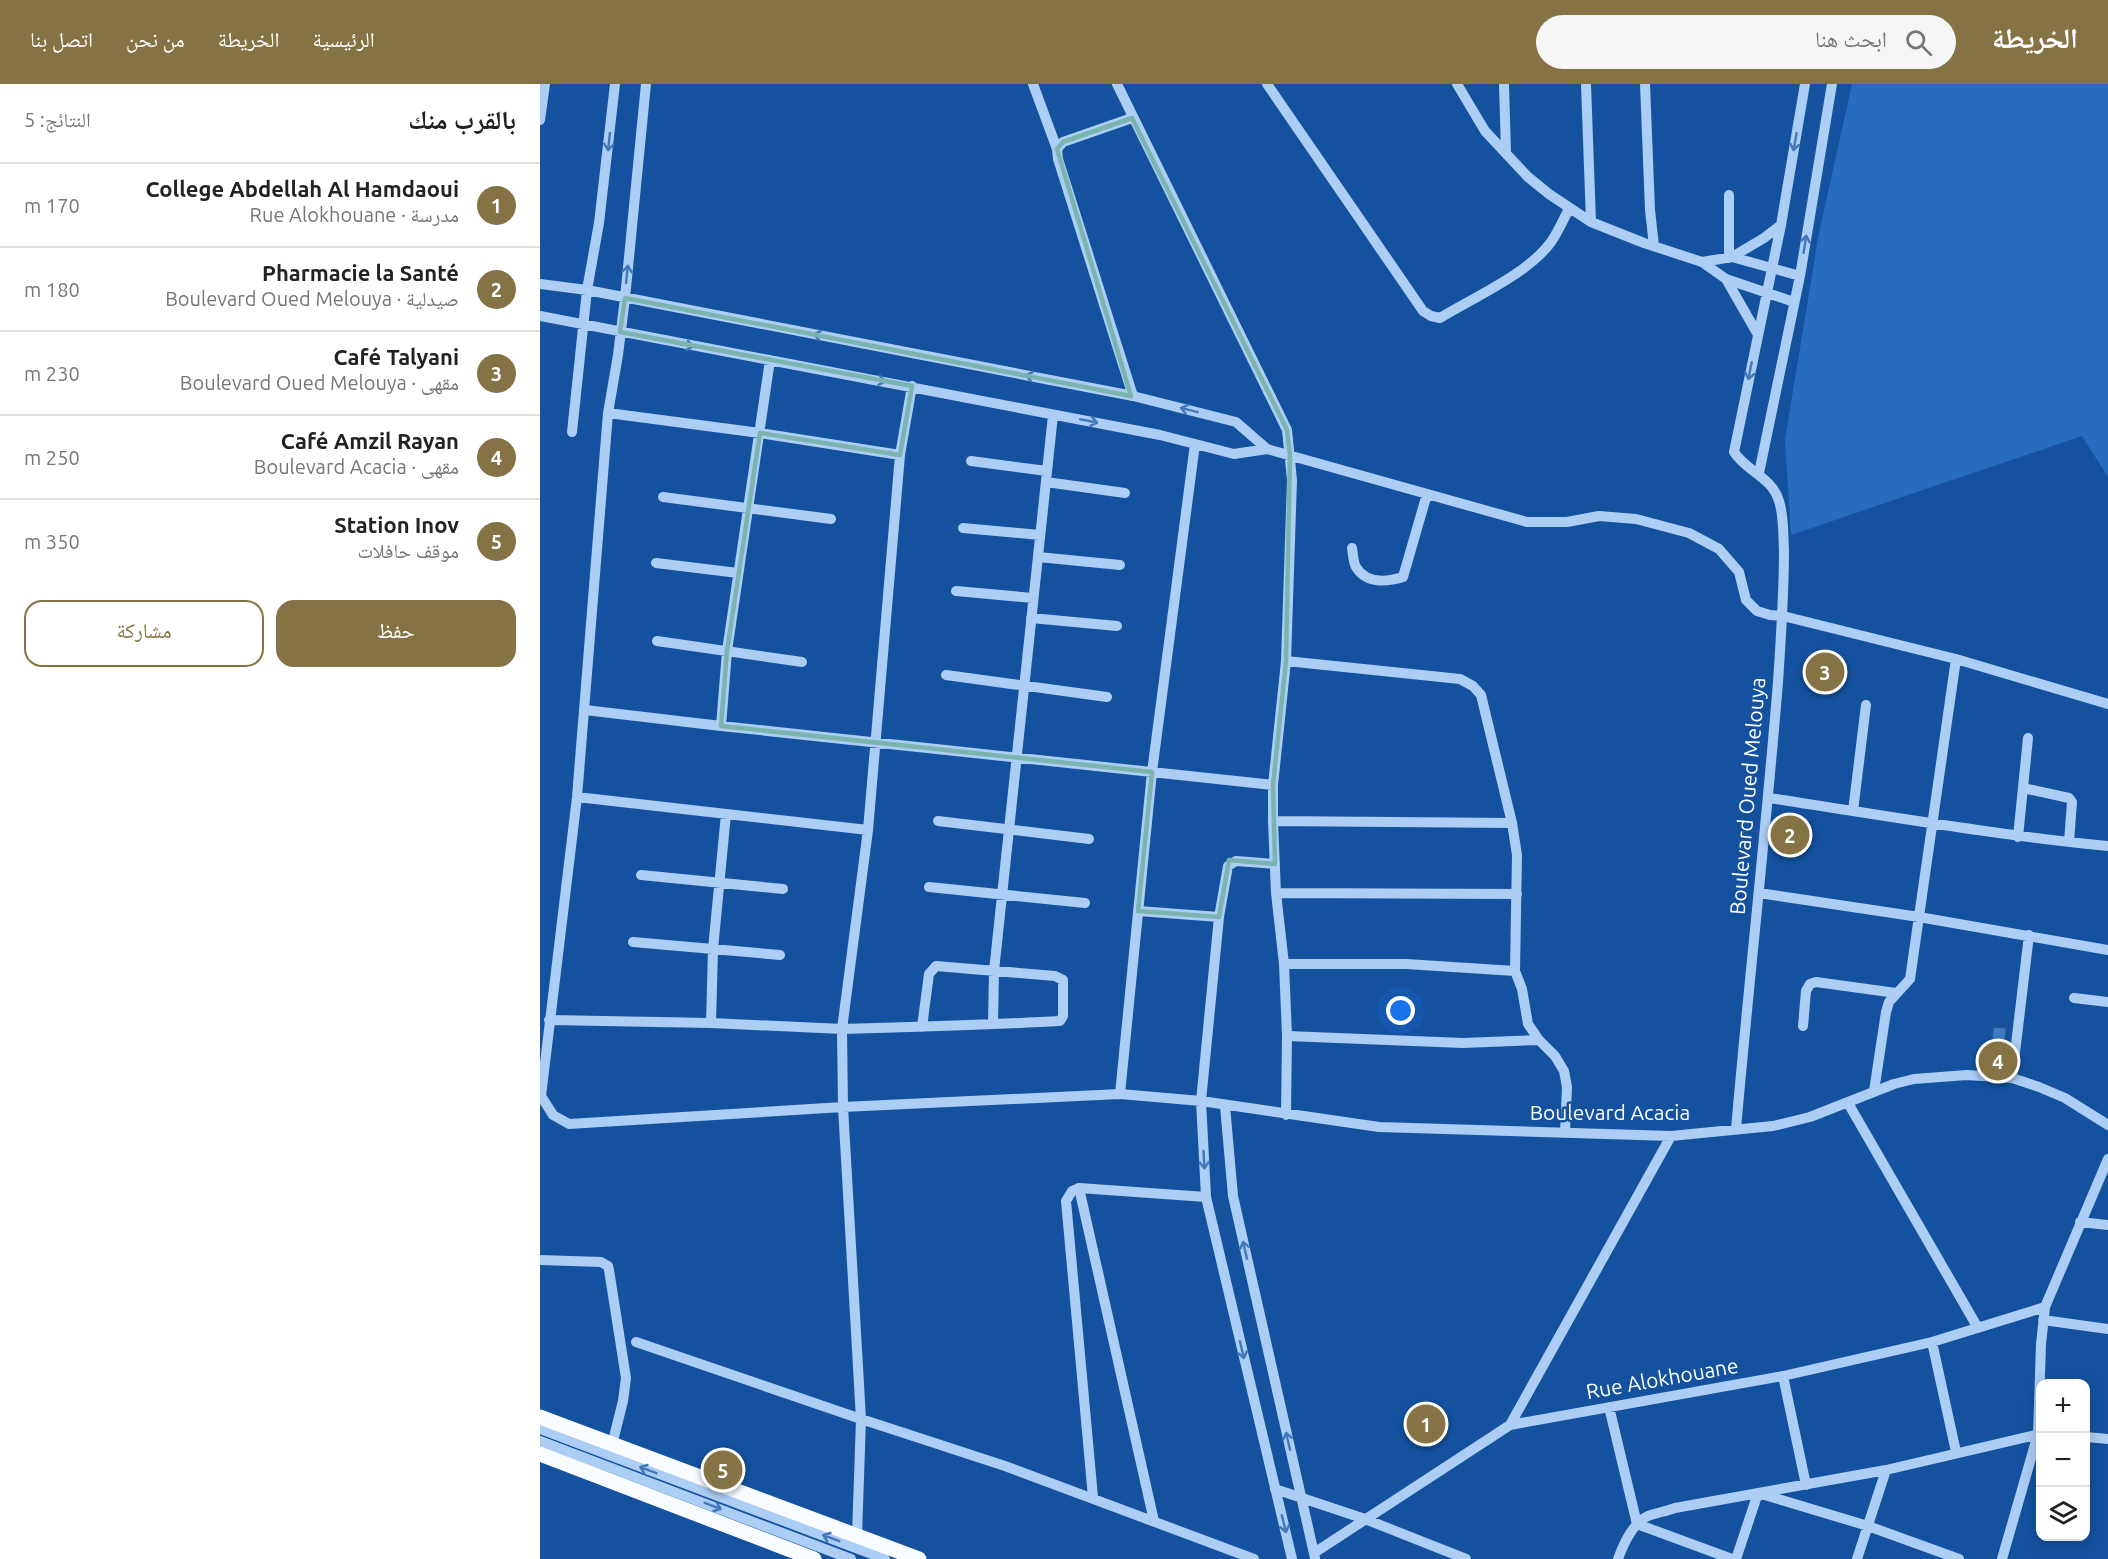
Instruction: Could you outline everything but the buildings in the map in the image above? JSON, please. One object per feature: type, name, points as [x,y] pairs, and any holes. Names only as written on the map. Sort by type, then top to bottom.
[{"type":"main road","points":[[540,1417],[919,1559]]},
{"type":"main road","points":[[540,1454],[814,1559]]},
{"type":"street","points":[[540,120],[545,84]]},
{"type":"street","points":[[573,432],[583,323],[599,223],[615,84]]},
{"type":"street","name":"Boulevard Acacia","points":[[646,84],[625,298],[608,413],[577,797],[541,1096],[553,1115],[569,1124],[843,1107],[1120,1095],[1201,1101],[1379,1127],[1671,1136],[1773,1126],[1810,1117],[1874,1091],[1914,1079],[1967,1075],[2012,1078],[2065,1098],[2108,1125]]},
{"type":"street","points":[[1033,84],[1057,149],[1058,159],[1133,396]]},
{"type":"street","points":[[1117,84],[1287,430],[1292,480],[1286,661],[1273,785],[1276,893],[1284,964],[1287,1036],[1286,1115]]},
{"type":"street","points":[[1267,84],[1424,311],[1431,316],[1440,318],[1537,258],[1551,242],[1569,209]]},
{"type":"street","points":[[1457,84],[1485,131],[1528,177],[1569,209],[1591,222],[1702,262],[1726,279],[1794,302]]},
{"type":"street","points":[[1504,84],[1506,153]]},
{"type":"street","points":[[1586,84],[1591,222]]},
{"type":"street","points":[[1645,84],[1650,210],[1654,246]]},
{"type":"street","points":[[1757,333],[1781,225],[1805,84]]},
{"type":"street","points":[[1759,473],[1800,276],[1832,84]]},
{"type":"street","points":[[1057,149],[1063,142],[1132,118]]},
{"type":"street","points":[[1729,195],[1730,257]]},
{"type":"street","points":[[1702,262],[1730,257],[1764,238],[1781,225]]},
{"type":"street","points":[[1730,257],[1800,276]]},
{"type":"street","points":[[1726,279],[1757,333]]},
{"type":"street","points":[[540,284],[625,298],[1133,396],[1236,422],[1267,449]]},
{"type":"street","points":[[540,316],[1160,435],[1234,454],[1267,449],[1527,522],[1567,522],[1599,516],[1635,519],[1689,533],[1719,549],[1739,572],[1746,600],[1757,611],[1956,659],[2108,704]]},
{"type":"street","name":"Boulevard Oued Melouya","points":[[1736,1129],[1769,798],[1783,616],[1782,518],[1779,500],[1759,473],[1744,465],[1734,452],[1757,333]]},
{"type":"street","points":[[721,726],[727,651],[770,360]]},
{"type":"street","points":[[857,1536],[861,1419],[843,1107],[842,1029],[868,830],[900,455],[912,386]]},
{"type":"street","points":[[608,413],[760,432],[900,455]]},
{"type":"street","points":[[993,1024],[994,971],[1053,415]]},
{"type":"street","points":[[1120,1095],[1152,772],[1195,444]]},
{"type":"street","points":[[971,461],[1125,493]]},
{"type":"street","points":[[1352,548],[1355,567],[1368,578],[1387,583],[1403,577],[1426,494]]},
{"type":"street","points":[[663,497],[831,519]]},
{"type":"street","points":[[963,528],[1040,536]]},
{"type":"street","points":[[1038,556],[1120,565]]},
{"type":"street","points":[[656,563],[738,573]]},
{"type":"street","points":[[956,591],[1033,598]]},
{"type":"street","points":[[1031,618],[1117,626]]},
{"type":"street","points":[[657,641],[802,662]]},
{"type":"street","points":[[1874,1091],[1889,1002],[1910,979],[1956,659]]},
{"type":"street","points":[[1286,661],[1460,679],[1473,686],[1481,695],[1512,823],[1517,855],[1515,971],[1522,989],[1528,1024],[1539,1040],[1555,1056],[1564,1071],[1567,1087],[1565,1132]]},
{"type":"street","points":[[946,675],[1107,697]]},
{"type":"street","points":[[1853,810],[1866,705]]},
{"type":"street","points":[[585,710],[1273,785]]},
{"type":"street","points":[[2018,837],[2028,738]]},
{"type":"street","points":[[2023,788],[2069,798],[2072,802],[2069,842]]},
{"type":"street","points":[[577,797],[868,830]]},
{"type":"street","points":[[1769,798],[2018,837],[2108,846]]},
{"type":"street","points":[[711,1023],[713,949],[726,814]]},
{"type":"street","points":[[938,821],[1089,839]]},
{"type":"street","points":[[1273,821],[1512,823]]},
{"type":"street","points":[[1275,864],[1236,861],[1231,862],[1228,866],[1219,916],[1201,1101],[1206,1197],[1292,1559]]},
{"type":"street","points":[[641,875],[783,889]]},
{"type":"street","points":[[929,887],[1085,903]]},
{"type":"street","points":[[1276,893],[1517,894]]},
{"type":"street","points":[[1759,893],[1919,917],[2108,950]]},
{"type":"street","points":[[1138,911],[1219,916]]},
{"type":"street","points":[[2012,1078],[2029,935]]},
{"type":"street","points":[[633,942],[780,955]]},
{"type":"street","points":[[1284,964],[1406,964],[1515,971]]},
{"type":"street","points":[[549,1020],[711,1023],[842,1029],[922,1027],[1060,1022],[1063,1016],[1063,980],[1059,977],[936,966],[929,974],[922,1027]]},
{"type":"street","points":[[1803,1026],[1806,991],[1810,984],[1816,982],[1896,993]]},
{"type":"street","points":[[2074,998],[2108,1002]]},
{"type":"street","points":[[1287,1036],[1463,1043],[1539,1040]]},
{"type":"street","points":[[1848,1103],[1978,1328]]},
{"type":"street","points":[[1225,1106],[1233,1196],[1315,1556]]},
{"type":"street","points":[[1510,1425],[1671,1136]]},
{"type":"street","points":[[2039,1433],[2041,1344],[2045,1307],[2108,1159]]},
{"type":"street","points":[[1093,1497],[1066,1201],[1072,1191],[1079,1188],[1206,1197]]},
{"type":"street","points":[[1079,1188],[1154,1521]]},
{"type":"street","points":[[2080,1222],[2108,1225]]},
{"type":"street","points":[[540,1260],[601,1262],[608,1266],[626,1378],[612,1445]]},
{"type":"street","name":"Rue Alokhouane","points":[[1315,1556],[1365,1519],[1510,1425],[1783,1376],[1932,1342],[2045,1307]]},
{"type":"street","points":[[2043,1320],[2108,1329]]},
{"type":"street","points":[[636,1342],[1005,1466],[1254,1559]]},
{"type":"street","points":[[1932,1342],[1956,1452]]},
{"type":"street","points":[[1783,1376],[1806,1485]]},
{"type":"street","points":[[1609,1407],[1637,1524]]},
{"type":"street","points":[[540,1429],[885,1559]]},
{"type":"street","points":[[1618,1559],[1637,1524],[1646,1517],[1676,1508],[1886,1470],[2036,1435]]},
{"type":"street","points":[[2090,1437],[2108,1439]]},
{"type":"street","points":[[540,1441],[851,1559]]},
{"type":"street","points":[[2002,1559],[2036,1444]]},
{"type":"street","points":[[1857,1559],[1886,1470]]},
{"type":"street","points":[[1275,1489],[1365,1519],[1466,1559]]},
{"type":"street","points":[[1637,1524],[1734,1559],[1758,1493]]},
{"type":"street","points":[[1758,1493],[1868,1526],[1959,1559]]},
{"type":"highlighted area","points":[[1132,118],[1287,430],[1290,455],[1286,661],[1273,785],[1275,864],[1229,860],[1219,917],[1138,911],[1152,772],[721,726],[727,651],[760,433],[900,455],[912,386],[620,332],[625,298],[1131,396],[1057,149],[1063,142]]},
{"type":"shaded area","points":[[1852,84],[2108,84],[2108,477],[2082,436],[1791,535],[1785,439],[1819,233]]},
{"type":"place","name":"Café Talyani","points":[[1825,672]]},
{"type":"place","name":"Pharmacie la Santé","points":[[1790,835]]},
{"type":"place","name":"Café Amzil Rayan","points":[[1998,1061]]},
{"type":"place","name":"College Abdellah Al Hamdaoui","points":[[1426,1424]]},
{"type":"place","name":"Station Inov","points":[[723,1470]]}]
